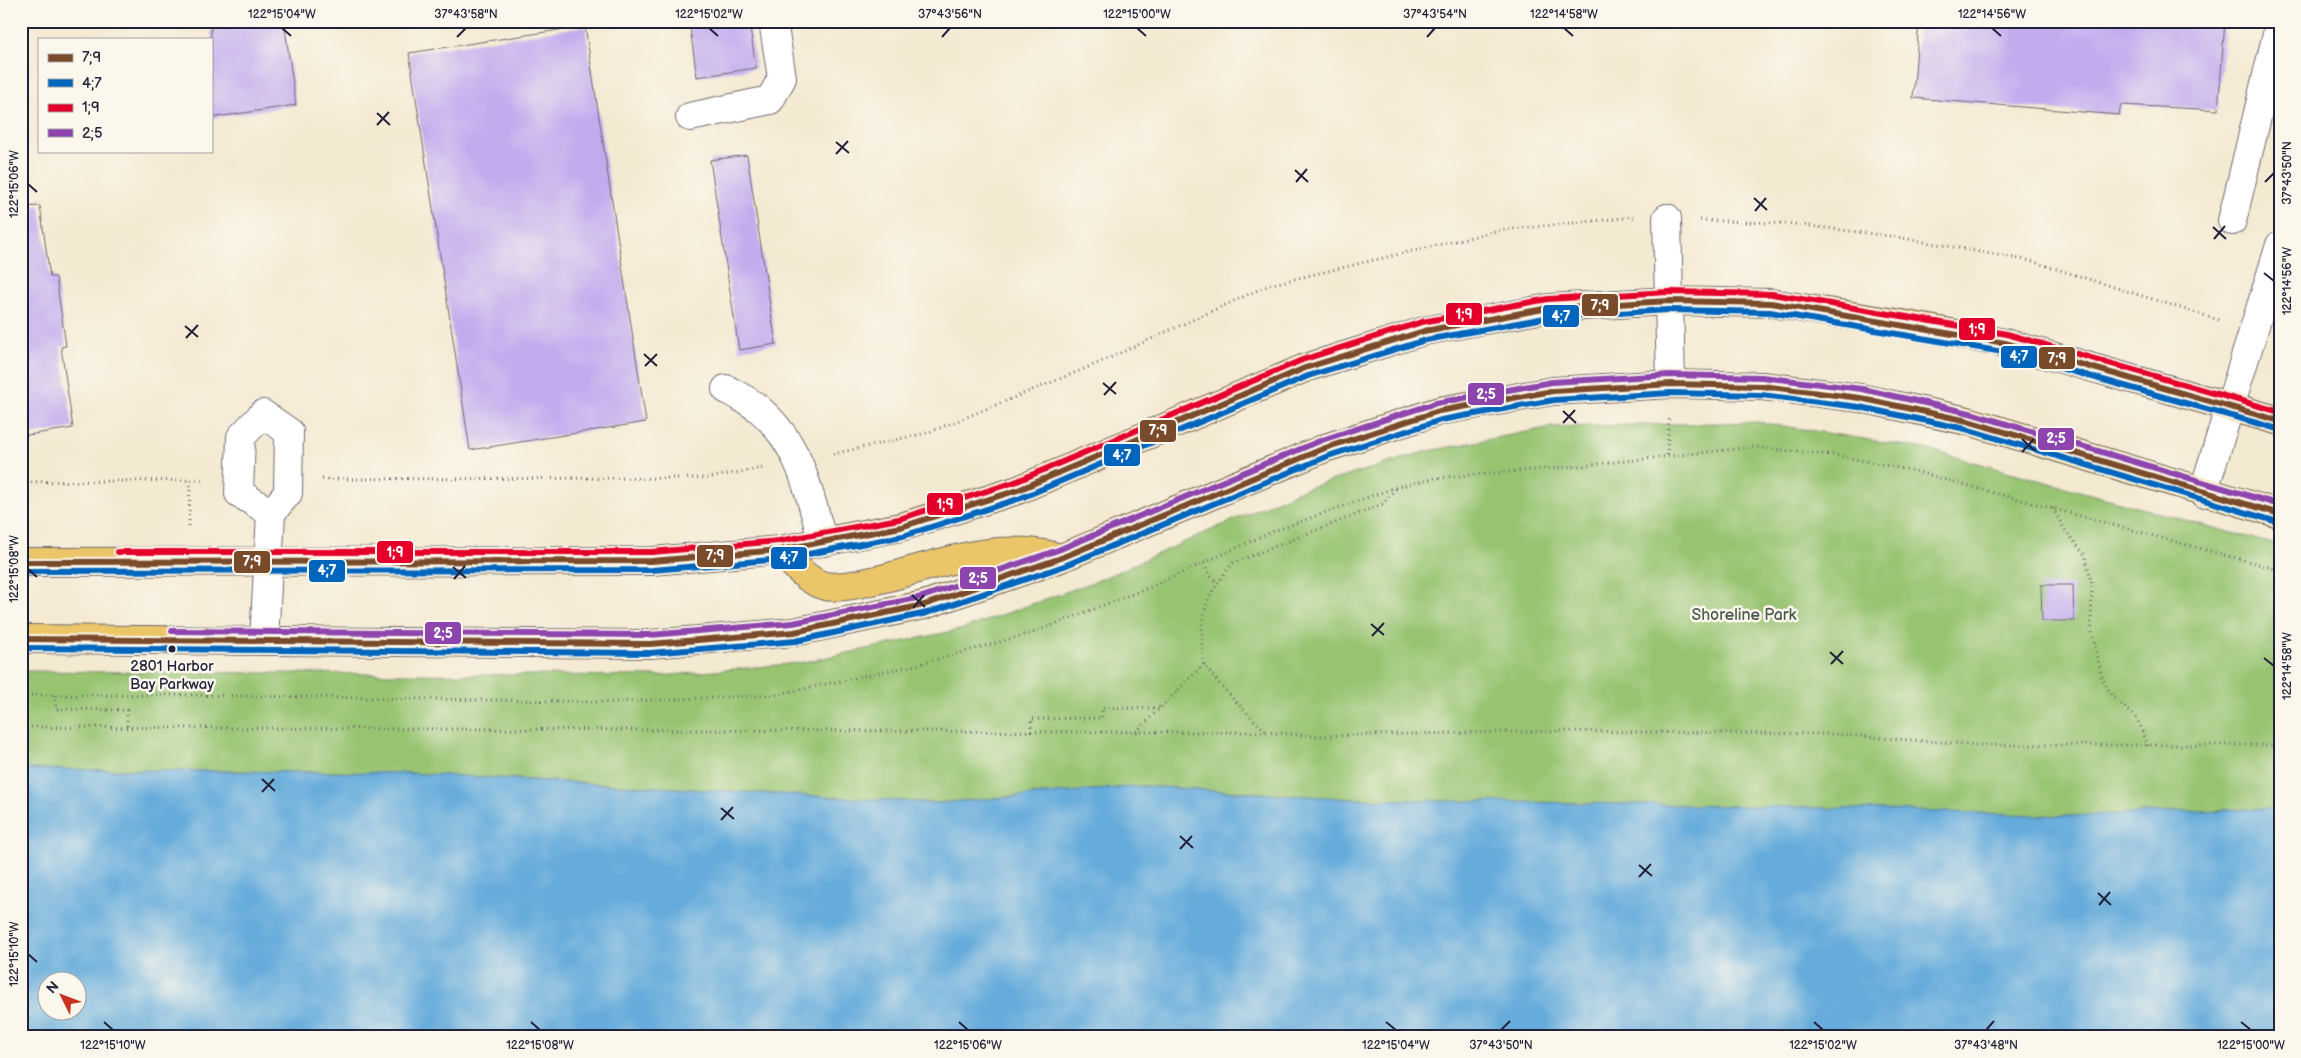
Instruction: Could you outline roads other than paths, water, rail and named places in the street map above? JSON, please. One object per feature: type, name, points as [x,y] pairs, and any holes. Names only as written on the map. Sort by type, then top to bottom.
[{"type":"main road","points":[[21,562],[652,561],[780,550],[901,527],[1018,490],[1305,368],[1424,331],[1549,308],[1669,301],[1771,303],[2005,343],[2280,421]]},
{"type":"main road","points":[[21,639],[650,644],[794,632],[924,605],[1061,558],[1325,448],[1439,411],[1553,391],[1671,384],[1762,386],[1860,398],[1968,421],[2203,493],[2280,514]]},
{"type":"main road","points":[[780,550],[804,575],[825,586],[861,584],[985,552],[1035,551],[1061,558]]},
{"type":"lane","points":[[690,117],[770,100],[782,78],[773,21]]},
{"type":"lane","points":[[2232,221],[2280,21]]},
{"type":"lane","points":[[1667,218],[1671,384]]},
{"type":"lane","points":[[2203,493],[2280,245]]},
{"type":"lane","points":[[726,389],[758,409],[783,434],[800,461],[823,542]]},
{"type":"lane","points":[[264,641],[271,513],[288,493],[289,432],[263,414],[241,437],[240,492],[271,513]]},
{"type":"water","points":[[21,769],[408,773],[937,803],[1142,786],[1355,799],[1793,807],[2068,816],[2280,808],[2280,1037],[21,1037]]},
{"type":"place","name":"2801 Harbor Bay Parkway","points":[[172,649]]},
{"type":"park label","name":"Shoreline Park","points":[[1744,614]]}]
